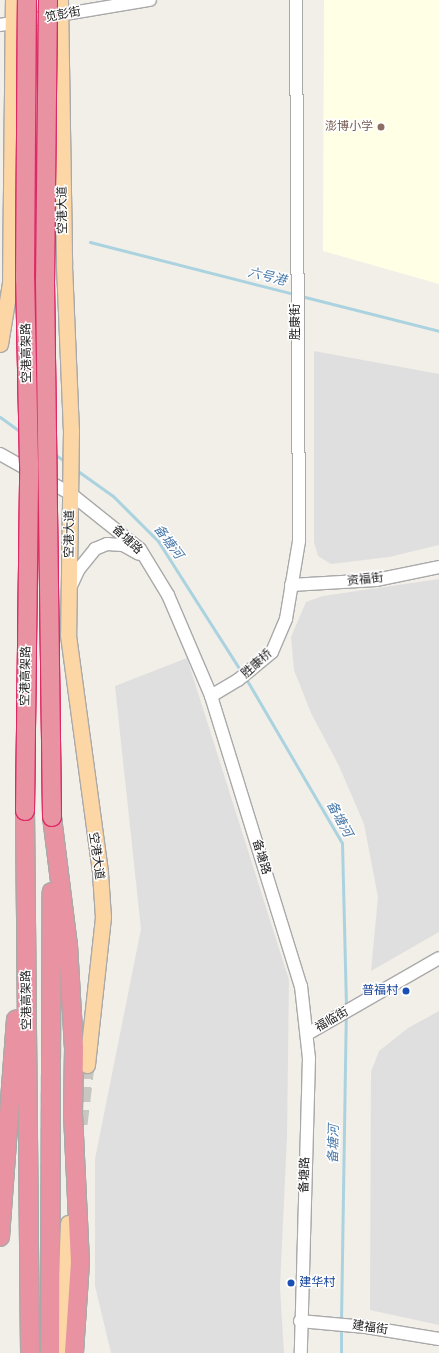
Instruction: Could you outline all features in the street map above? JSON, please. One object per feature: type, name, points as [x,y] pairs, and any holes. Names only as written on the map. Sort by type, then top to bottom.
[{"type":"highway","name":"空港高架路","points":[[27,0],[26,279],[29,464],[25,811],[30,1353]]},
{"type":"highway","name":"空港高架路","points":[[48,0],[45,281],[52,817],[50,1353]]},
{"type":"highway","points":[[0,1237],[19,969],[25,811]]},
{"type":"highway","points":[[52,817],[71,990],[73,1114],[84,1353]]},
{"type":"highway","points":[[74,1353],[80,1262]]},
{"type":"main road","points":[[0,344],[10,283],[7,25],[13,0]]},
{"type":"main road","name":"空港大道","points":[[60,0],[64,265],[71,430],[68,635],[100,873],[103,917],[87,1065]]},
{"type":"main road","points":[[63,1353],[68,1223]]},
{"type":"street","name":"笕彭街","points":[[7,25],[150,0]]},
{"type":"street","name":"胜康街","points":[[286,619],[299,541],[296,314],[296,0]]},
{"type":"street","name":"备塘路","points":[[0,454],[71,494],[124,534],[140,549],[168,596],[211,696],[301,986],[309,1058],[300,1321],[301,1353]]},
{"type":"street","points":[[69,589],[86,558],[95,549],[107,544],[122,545],[150,565]]},
{"type":"street","name":"资福街","points":[[291,585],[376,580],[439,567]]},
{"type":"street","name":"胜康桥","points":[[211,696],[238,680],[272,652],[286,619]]},
{"type":"street","name":"福临街","points":[[307,1034],[439,958]]},
{"type":"street","name":"建福街","points":[[300,1321],[348,1325],[439,1339]]},
{"type":"shaded area","name":"澎博小学","points":[[324,0],[439,0],[439,284],[323,251]]},
{"type":"shaded area","points":[[314,351],[439,374],[439,545],[389,557],[331,564],[318,556],[314,542]]},
{"type":"shaded area","points":[[439,579],[439,932],[371,971],[378,897],[364,824],[339,766],[311,713],[294,670],[291,637],[306,602],[323,596]]},
{"type":"shaded area","points":[[187,658],[289,980],[287,1137],[280,1287],[284,1353],[111,1353],[95,1286],[95,1159],[141,929],[115,686]]},
{"type":"shaded area","points":[[439,1011],[439,1325],[370,1310],[371,1072],[379,1051],[408,1028]]},
{"type":"waterway","name":"六号港","points":[[90,242],[294,294]]},
{"type":"waterway","name":"六号港","points":[[301,296],[439,331]]},
{"type":"waterway","name":"备塘河","points":[[0,417],[21,432]]},
{"type":"waterway","name":"备塘河","points":[[54,454],[66,462]]},
{"type":"waterway","name":"备塘河","points":[[75,469],[113,496],[158,541],[242,673]]},
{"type":"waterway","name":"备塘河","points":[[245,677],[342,843],[346,1007]]},
{"type":"waterway","name":"备塘河","points":[[341,1321],[346,1015]]},
{"type":"waterway","name":"备塘河","points":[[341,1327],[341,1353]]},
{"type":"tunnel","points":[[80,1124],[87,1065]]},
{"type":"place","name":"澎博小学","points":[[381,127]]},
{"type":"place","name":"普福村","points":[[406,991]]},
{"type":"place","name":"建华村","points":[[291,1283]]}]
